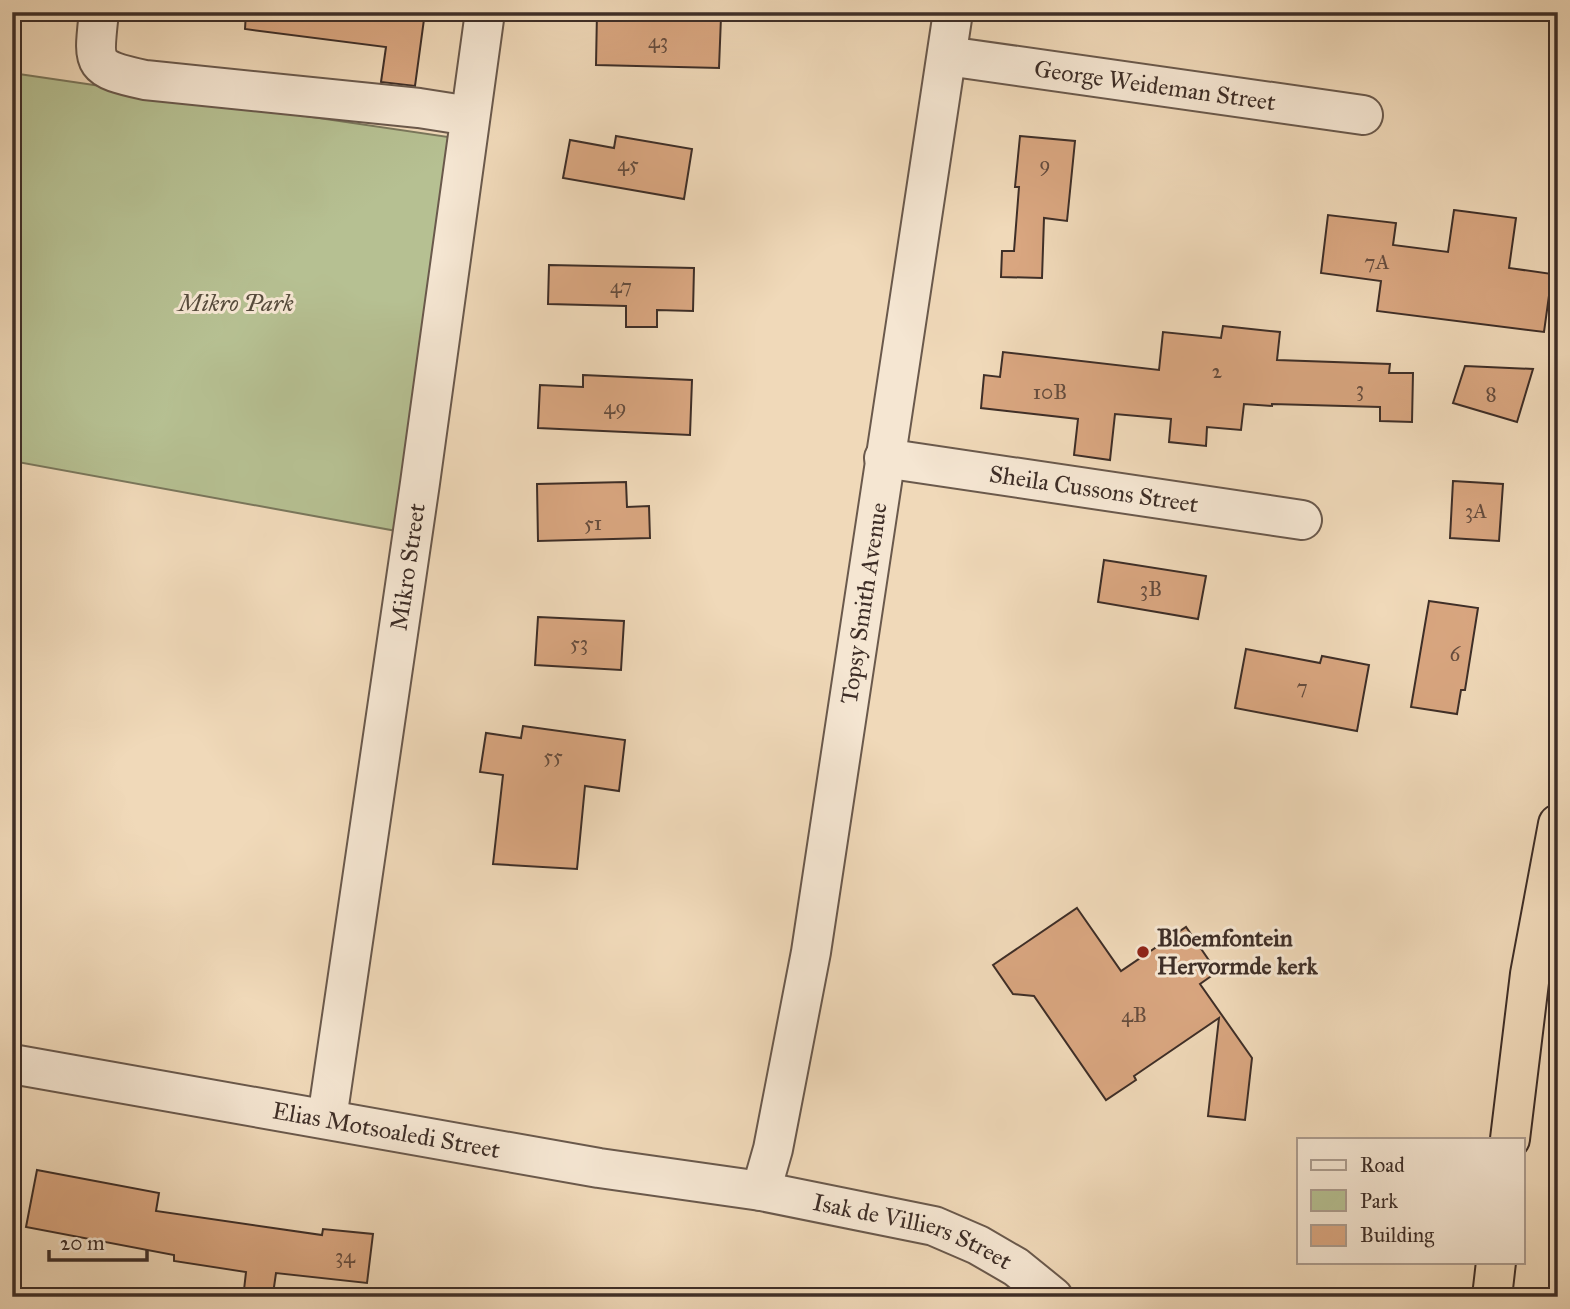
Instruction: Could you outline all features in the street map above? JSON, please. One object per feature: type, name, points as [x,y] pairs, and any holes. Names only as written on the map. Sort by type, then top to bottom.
[{"type":"highway","points":[[1510,1138],[1530,974],[1558,824]]},
{"type":"highway","points":[[1492,1297],[1496,1264]]},
{"type":"street","points":[[99,12],[95,51],[103,67],[116,73],[145,80],[419,108],[470,116]]},
{"type":"street","name":"Mikro Street","points":[[327,1119],[485,12]]},
{"type":"street","name":"Topsy Smith Avenue","points":[[761,1191],[774,1149],[811,952],[953,12]]},
{"type":"street","name":"George Weideman Street","points":[[947,56],[1363,115]]},
{"type":"street","name":"Sheila Cussons Street","points":[[884,458],[1302,520]]},
{"type":"street","name":"Elias Motsoaledi Street","points":[[12,1064],[599,1168],[761,1191]]},
{"type":"street","name":"Isak de Villiers Street","points":[[761,1191],[934,1226],[978,1245],[1016,1267],[1053,1297]]},
{"type":"green space","name":"Mikro Park","points":[[12,73],[462,139],[402,532],[12,461]]},
{"type":"building","points":[[246,12],[425,12],[415,86],[381,82],[386,47],[245,29]]},
{"type":"building","points":[[597,12],[721,17],[719,68],[596,65]]},
{"type":"building","points":[[616,136],[692,149],[684,199],[563,178],[570,140],[614,148]]},
{"type":"building","points":[[1020,136],[1075,141],[1067,221],[1044,218],[1042,278],[1001,277],[1002,251],[1014,251],[1019,187],[1015,187]]},
{"type":"building","points":[[1454,210],[1516,218],[1509,268],[1552,274],[1544,332],[1377,311],[1381,281],[1321,273],[1328,215],[1396,223],[1393,245],[1448,252]]},
{"type":"building","points":[[549,265],[694,268],[693,311],[657,310],[657,327],[626,327],[626,306],[548,304]]},
{"type":"building","points":[[1223,326],[1280,332],[1277,360],[1390,364],[1389,373],[1413,373],[1412,422],[1380,421],[1380,407],[1244,404],[1241,430],[1207,427],[1206,446],[1169,442],[1171,419],[1115,414],[1110,460],[1074,455],[1078,419],[981,408],[984,375],[1000,377],[1003,352],[1159,370],[1163,332],[1221,338]]},
{"type":"building","points":[[1465,366],[1533,369],[1517,422],[1453,403]]},
{"type":"building","points":[[583,375],[692,380],[690,435],[538,428],[540,385],[583,387]]},
{"type":"building","points":[[1453,481],[1503,484],[1499,541],[1450,538]]},
{"type":"building","points":[[626,482],[627,507],[649,506],[650,538],[538,541],[537,484]]},
{"type":"building","points":[[1104,560],[1206,576],[1198,619],[1098,602]]},
{"type":"building","points":[[1429,601],[1478,608],[1465,690],[1461,690],[1457,714],[1411,707]]},
{"type":"building","points":[[538,617],[624,621],[621,670],[535,665]]},
{"type":"building","points":[[1246,649],[1320,663],[1322,656],[1369,665],[1357,731],[1235,708]]},
{"type":"building","points":[[523,726],[625,740],[619,791],[585,786],[577,869],[493,864],[503,775],[480,772],[486,733],[521,738]]},
{"type":"building","points":[[1077,908],[1121,971],[1186,927],[1217,972],[1200,984],[1252,1058],[1245,1120],[1208,1116],[1219,1018],[1134,1076],[1136,1080],[1106,1100],[1034,996],[1013,994],[993,965]]},
{"type":"building","points":[[37,1170],[159,1193],[156,1211],[322,1235],[323,1229],[373,1234],[367,1283],[276,1273],[273,1294],[244,1290],[246,1272],[174,1261],[174,1255],[26,1227]]},
{"type":"place","name":"Bloemfontein Hervormde kerk","points":[[1143,952]]}]
